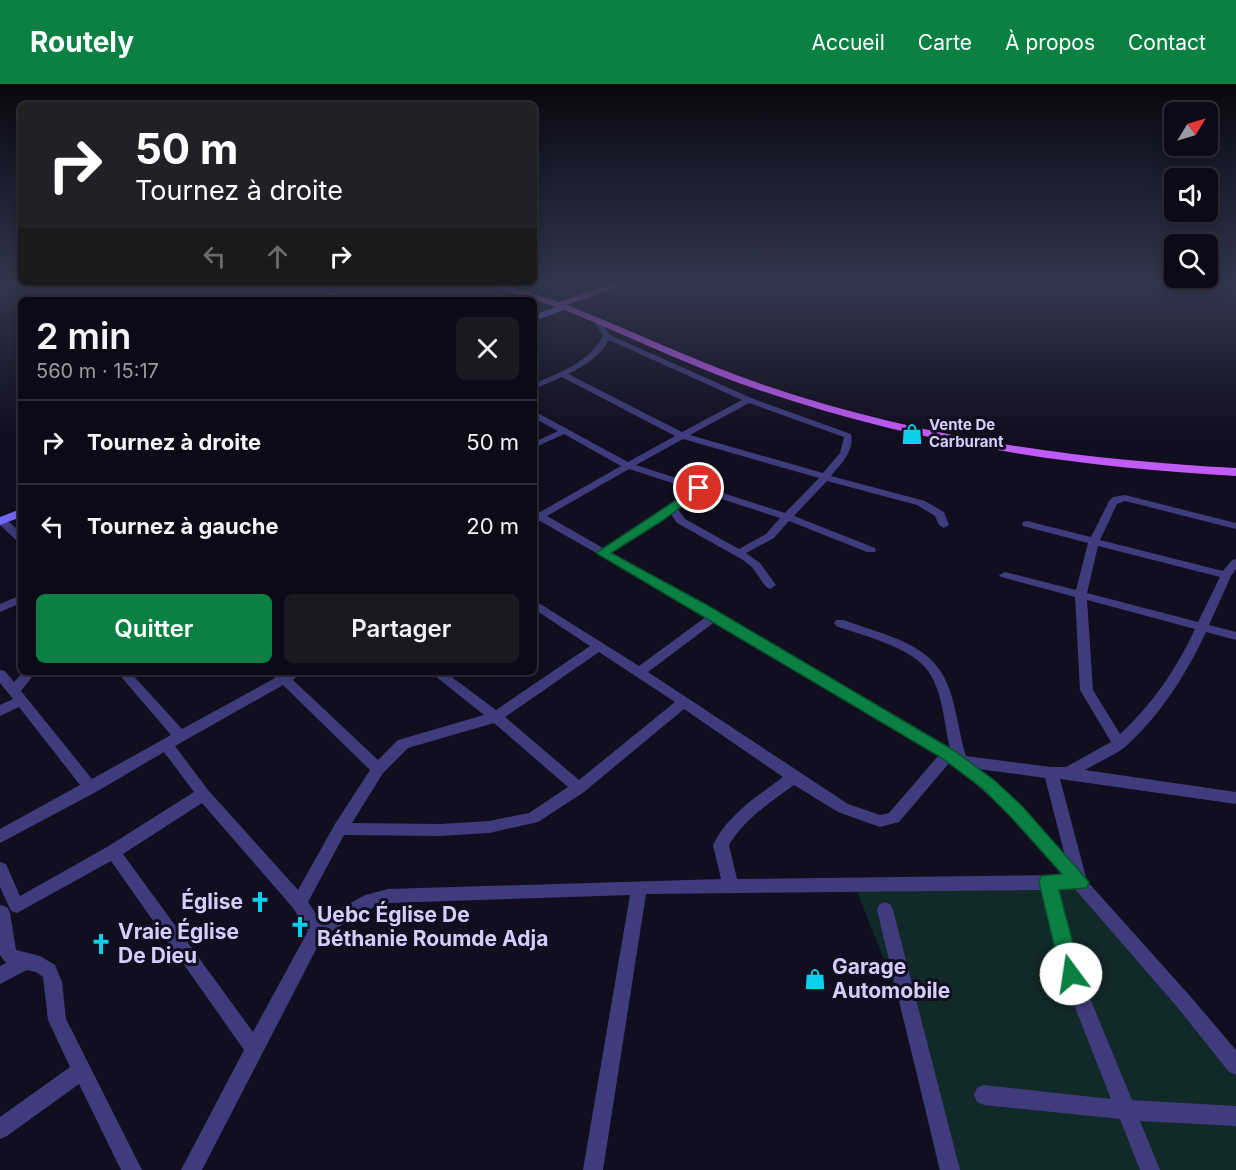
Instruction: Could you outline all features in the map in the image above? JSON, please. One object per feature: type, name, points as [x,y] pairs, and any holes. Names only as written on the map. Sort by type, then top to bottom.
[{"type":"main road","points":[[630,334],[758,387],[809,403],[928,434],[1067,458],[1187,470],[1236,472]]},
{"type":"main road","points":[[634,334],[814,400],[929,430],[1085,455],[1236,467]]},
{"type":"main road","points":[[0,518],[18,508]]},
{"type":"main road","points":[[0,518],[18,514]]},
{"type":"street","points":[[537,386],[594,358],[607,336],[748,400],[848,436],[845,453],[825,477],[762,542],[739,553]]},
{"type":"street","points":[[562,374],[682,436],[921,502],[940,514],[944,525]]},
{"type":"street","points":[[537,515],[748,400]]},
{"type":"street","points":[[537,416],[628,465],[787,517],[871,550]]},
{"type":"street","points":[[537,444],[564,431]]},
{"type":"street","points":[[602,553],[699,488]]},
{"type":"street","points":[[1119,744],[1087,690],[1081,595],[1094,542],[1117,499],[1125,498],[1236,527]]},
{"type":"street","points":[[672,508],[681,521],[756,565],[770,585]]},
{"type":"street","points":[[537,517],[715,616],[954,758],[1016,811],[1184,1002],[1236,1065]]},
{"type":"street","points":[[0,518],[18,536]]},
{"type":"street","points":[[1027,524],[1226,575]]},
{"type":"street","points":[[1068,773],[1119,744],[1153,708],[1190,653],[1226,575],[1236,562]]},
{"type":"street","points":[[1005,576],[1236,636]]},
{"type":"street","points":[[0,608],[18,600]]},
{"type":"street","points":[[537,606],[843,808],[880,821],[894,818],[954,758]]},
{"type":"street","points":[[640,672],[715,616]]},
{"type":"street","points":[[840,623],[920,655],[933,667],[941,687],[954,758]]},
{"type":"street","points":[[298,903],[340,829],[378,769],[403,744],[496,717],[598,647]]},
{"type":"street","points":[[0,674],[91,788]]},
{"type":"street","points":[[0,711],[18,695],[28,675]]},
{"type":"street","points":[[126,675],[181,737]]},
{"type":"street","points":[[0,837],[167,746],[286,675],[378,769]]},
{"type":"street","points":[[440,675],[496,717],[579,788]]},
{"type":"street","points":[[340,829],[440,830],[511,824],[533,818],[579,788],[684,702]]},
{"type":"street","points":[[167,746],[203,794],[298,903],[316,930]]},
{"type":"street","points":[[954,758],[1236,798]]},
{"type":"street","points":[[1051,773],[1080,882]]},
{"type":"street","points":[[731,886],[720,845],[726,833],[794,777]]},
{"type":"street","points":[[6,911],[113,852],[203,794]]},
{"type":"street","points":[[113,852],[255,1050]]},
{"type":"street","points":[[0,869],[6,911],[8,954],[22,963],[43,965],[49,971],[53,981],[56,1019],[132,1170]]},
{"type":"street","points":[[1048,882],[1071,974],[1150,1170]]},
{"type":"street","points":[[191,1170],[316,930],[371,900],[388,896],[639,887],[1080,882]]},
{"type":"street","points":[[593,1170],[639,887]]},
{"type":"street","points":[[885,910],[950,1170]]},
{"type":"street","points":[[0,976],[22,963]]},
{"type":"street","points":[[0,1129],[82,1070]]},
{"type":"street","points":[[984,1095],[1126,1110],[1236,1116]]},
{"type":"green space","points":[[1070,882],[1236,1051],[1236,1170],[939,1170],[904,1010],[854,884]]},
{"type":"place","name":"Vente De Carburant","points":[[912,434]]},
{"type":"place","name":"Église","points":[[260,902]]},
{"type":"place","name":"Uebc Église De Béthanie Roumde Adja","points":[[300,927]]},
{"type":"place","name":"Vraie Église De Dieu","points":[[101,944]]},
{"type":"place","name":"Garage Automobile","points":[[815,979]]},
{"type":"route","points":[[699,488],[658,519],[602,553],[702,608],[960,761],[988,784],[1016,811],[1080,882],[1048,882],[1071,974]]}]
